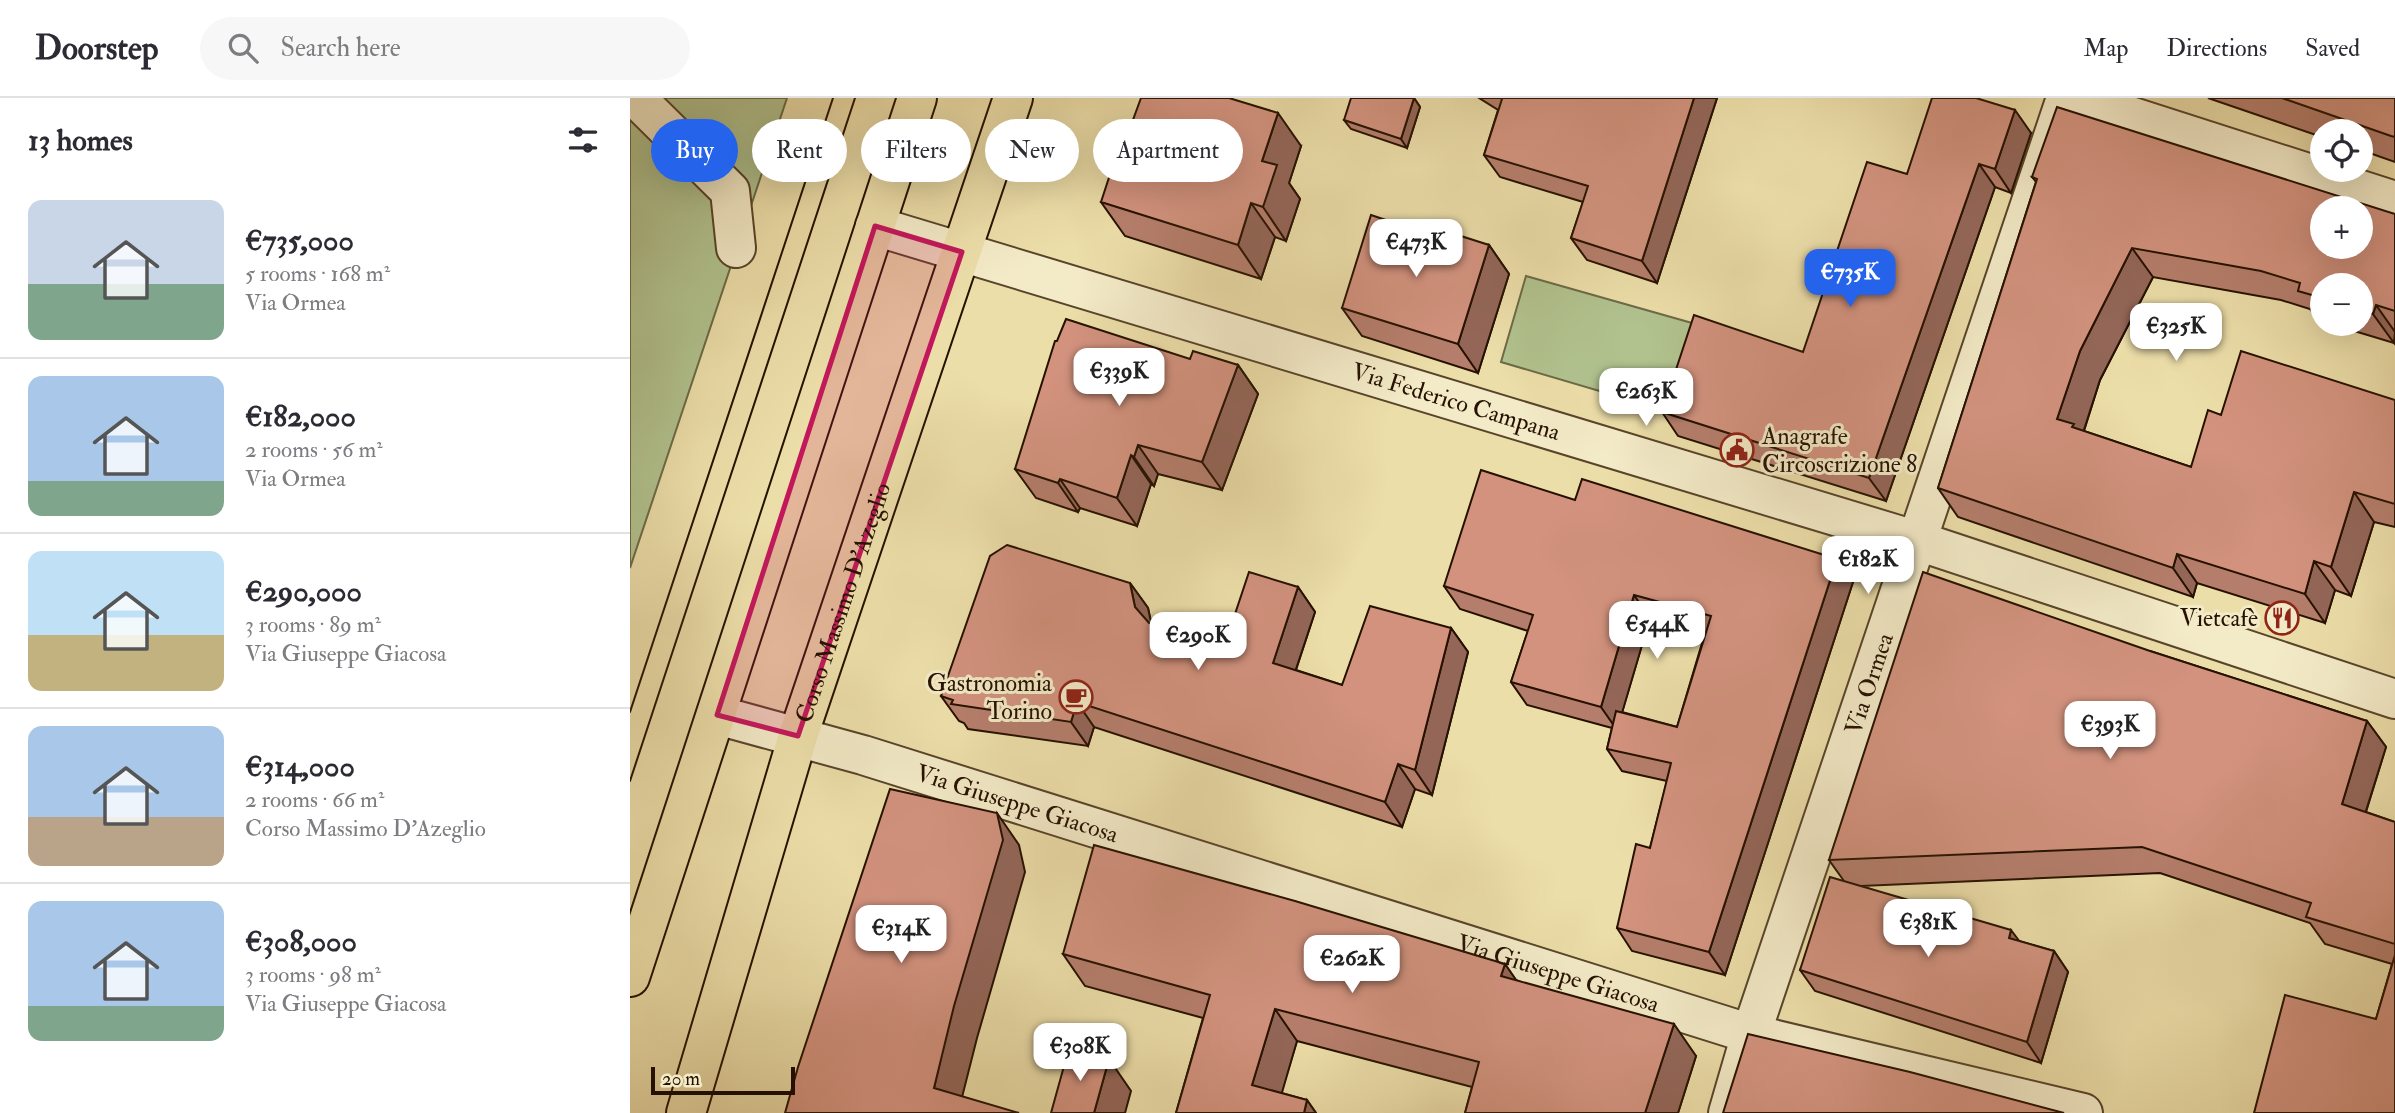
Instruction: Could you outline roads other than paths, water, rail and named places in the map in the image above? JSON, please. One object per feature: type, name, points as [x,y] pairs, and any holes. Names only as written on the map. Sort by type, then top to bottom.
[{"type":"main road","points":[[630,977],[917,98]]},
{"type":"main road","name":"Corso Massimo D'Azeglio","points":[[686,1113],[798,736],[1013,98]]},
{"type":"street","points":[[636,98],[730,191],[736,248]]},
{"type":"street","points":[[2067,98],[2395,201]]},
{"type":"street","name":"Via Ormea","points":[[1728,1113],[1751,1034],[2043,162],[2067,98]]},
{"type":"street","name":"Via Federico Campana","points":[[875,226],[1918,541],[2395,699]]},
{"type":"street","name":"Via Giuseppe Giacosa","points":[[717,715],[798,736],[1751,1034],[2083,1113]]},
{"type":"tram line","points":[[630,712],[833,98]]},
{"type":"tram line","points":[[630,781],[855,98]]},
{"type":"place","name":"Anagrafe Circoscrizione 8","points":[[1737,450]]},
{"type":"place","name":"Vietcafè","points":[[2282,618]]},
{"type":"place","name":"Gastronomia Torino","points":[[1076,697]]}]
